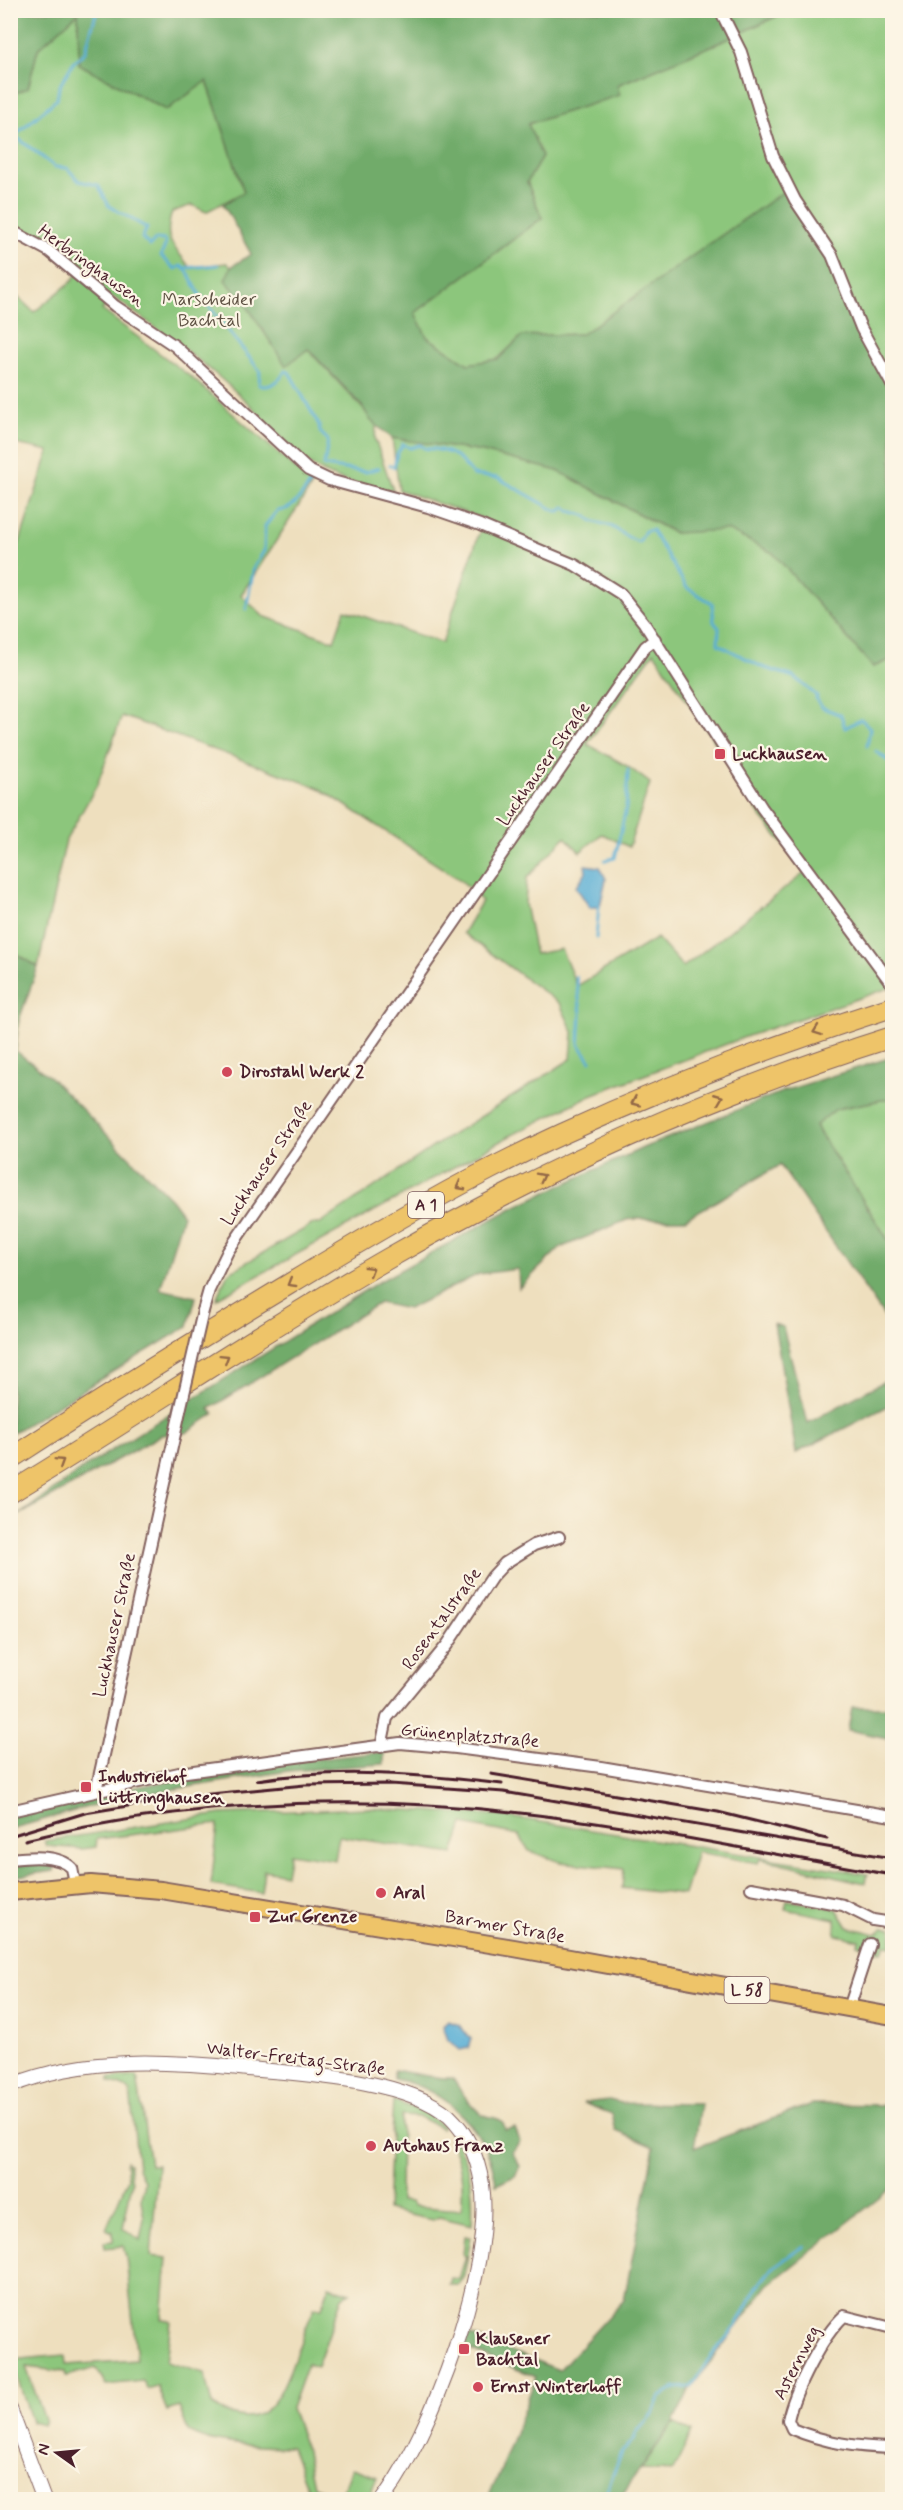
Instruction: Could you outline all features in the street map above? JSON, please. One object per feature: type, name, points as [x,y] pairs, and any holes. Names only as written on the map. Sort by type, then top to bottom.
[{"type":"highway","name":"A 1","points":[[10,1459],[372,1234],[478,1177],[560,1135],[646,1097],[725,1065],[892,1007]]},
{"type":"highway","name":"A 1","points":[[10,1492],[388,1258],[572,1161],[739,1090],[891,1037]]},
{"type":"main road","name":"Barmer Straße","points":[[10,1892],[75,1884],[108,1884],[171,1891],[892,2016]]},
{"type":"street","points":[[720,10],[741,52],[773,156],[795,200],[832,255],[861,328],[892,385]]},
{"type":"street","name":"Herbringhausen","points":[[10,230],[49,251],[115,306],[175,346],[255,418],[296,461],[320,477],[457,516],[592,573],[628,602],[655,639]]},
{"type":"street","points":[[655,639],[762,808],[892,984]]},
{"type":"street","name":"Luckhauser Straße","points":[[96,1791],[202,1311],[209,1290],[228,1251],[645,647],[655,639]]},
{"type":"street","name":"Rosentalstraße","points":[[381,1747],[387,1718],[447,1645],[492,1577],[505,1563],[534,1545],[558,1537]]},
{"type":"street","name":"Grünenplatzstraße","points":[[10,1811],[179,1773],[400,1743],[601,1767],[892,1816]]},
{"type":"street","points":[[10,1859],[37,1858],[62,1861],[72,1868],[75,1884]]},
{"type":"street","points":[[751,1888],[843,1905],[873,1920],[892,1923]]},
{"type":"street","points":[[849,2008],[870,1944]]},
{"type":"street","name":"Walter-Freitag-Straße","points":[[10,2086],[55,2072],[125,2062],[202,2064],[390,2088],[423,2100],[448,2116],[465,2136],[479,2168],[483,2199],[477,2264],[444,2382],[402,2472],[382,2499]]},
{"type":"street","name":"Asternweg","points":[[892,2328],[844,2316],[836,2324],[803,2381],[788,2420],[792,2429],[820,2440],[844,2445],[892,2448]]},
{"type":"street","points":[[10,2409],[45,2499]]},
{"type":"green space","points":[[11,11],[788,11],[728,39],[617,85],[620,95],[528,124],[542,157],[527,182],[542,218],[415,313],[427,337],[468,364],[498,359],[522,336],[582,334],[787,189],[825,247],[856,329],[892,395],[892,659],[873,667],[773,553],[727,530],[675,533],[558,471],[483,452],[392,438],[371,421],[362,406],[308,349],[286,366],[245,303],[225,280],[231,267],[251,254],[223,204],[244,192],[207,81],[166,110],[79,64],[78,13],[38,49],[28,88],[11,95]]},
{"type":"green space","points":[[788,11],[892,11],[892,395],[856,329],[660,280],[582,334],[522,336],[498,359],[468,364],[427,337],[415,313],[542,218],[527,182],[542,157],[528,124],[619,95],[617,85],[728,39]]},
{"type":"green space","name":"Marscheider Bachtal","points":[[78,12],[79,64],[166,110],[207,81],[244,192],[206,212],[192,205],[172,212],[168,230],[171,242],[190,267],[227,263],[366,412],[383,426],[376,427],[375,439],[393,490],[357,484],[331,476],[302,458],[233,389],[149,322],[113,297],[102,310],[191,377],[313,484],[241,595],[263,616],[334,641],[345,610],[442,643],[484,519],[399,490],[392,438],[483,452],[558,471],[674,533],[727,529],[773,553],[873,667],[892,659],[892,987],[748,1036],[591,1095],[508,1137],[216,1299],[228,1273],[313,1224],[320,1224],[433,1147],[571,1059],[573,1032],[560,1004],[463,933],[482,901],[462,881],[319,788],[122,716],[97,785],[66,840],[38,967],[11,950],[11,569],[49,451],[11,443],[11,291],[34,312],[71,282],[80,270],[43,240],[11,225],[11,95],[28,88],[38,49]],"holes":[[[654,652],[740,779],[759,814],[806,872],[683,967],[657,938],[577,986],[561,949],[535,954],[525,904],[527,878],[565,837],[580,852],[602,834],[629,847],[650,783],[627,766],[587,744]]]},
{"type":"green space","points":[[10,950],[38,967],[19,1020],[16,1051],[51,1078],[171,1199],[183,1215],[160,1289],[196,1297],[188,1326],[11,1434]]},
{"type":"green space","points":[[892,1057],[892,1098],[836,1109],[815,1126],[892,1246],[892,1328],[780,1165],[685,1219],[629,1219],[560,1248],[519,1288],[518,1269],[479,1274],[408,1309],[379,1303],[209,1409],[214,1414],[186,1433],[161,1435],[19,1515],[88,1465],[375,1284],[516,1206],[645,1147],[784,1091]]},
{"type":"green space","points":[[892,1098],[892,1246],[815,1125],[836,1109]]},
{"type":"green space","points":[[774,1324],[783,1327],[808,1423],[892,1377],[892,1404],[796,1453]]},
{"type":"green space","points":[[852,1707],[892,1707],[892,1739],[848,1730]]},
{"type":"green space","points":[[384,1752],[384,1764],[288,1771],[119,1798],[11,1829],[11,1816],[49,1810],[108,1792],[175,1780],[217,1776],[288,1762]]},
{"type":"green space","points":[[368,1808],[497,1815],[868,1874],[866,1883],[760,1859],[758,1863],[697,1852],[684,1895],[622,1888],[624,1869],[560,1862],[529,1851],[519,1835],[463,1824],[453,1854],[339,1836],[335,1860],[290,1853],[286,1874],[264,1870],[261,1893],[211,1885],[218,1824],[97,1839],[96,1847],[82,1849],[47,1846],[45,1841],[221,1814]]},
{"type":"green space","points":[[38,1863],[55,1866],[54,1871],[11,1877],[11,1866]]},
{"type":"green space","points":[[787,1900],[837,1909],[848,1927],[876,1934],[883,1928],[892,1928],[892,1946],[885,1945],[882,1952],[858,1945],[859,1940],[836,1935],[835,1919],[785,1909]]},
{"type":"green space","points":[[394,2070],[431,2077],[453,2078],[480,2113],[503,2122],[505,2130],[515,2128],[520,2141],[512,2152],[520,2166],[515,2176],[496,2185],[485,2147],[462,2116],[431,2092],[394,2079]]},
{"type":"green space","points":[[137,2076],[150,2165],[158,2165],[151,2256],[167,2258],[162,2319],[171,2321],[166,2362],[204,2373],[212,2405],[242,2417],[254,2416],[264,2412],[279,2393],[314,2308],[322,2308],[329,2286],[350,2293],[342,2297],[317,2367],[307,2364],[291,2408],[305,2447],[313,2486],[341,2496],[352,2468],[377,2477],[368,2499],[311,2499],[291,2447],[238,2444],[199,2436],[188,2431],[179,2407],[167,2411],[157,2386],[147,2389],[143,2381],[106,2385],[96,2368],[66,2376],[65,2372],[26,2367],[45,2420],[43,2425],[32,2422],[11,2360],[65,2355],[66,2365],[137,2360],[123,2246],[105,2248],[104,2242],[113,2241],[113,2232],[106,2229],[128,2178],[126,2161],[129,2163],[132,2182],[123,2228],[140,2240],[144,2218],[141,2200],[144,2181],[138,2168],[130,2090],[109,2081],[109,2078]]},
{"type":"green space","points":[[393,2100],[427,2114],[443,2126],[441,2128],[419,2117],[401,2116],[400,2201],[410,2202],[413,2206],[461,2210],[461,2173],[457,2156],[449,2139],[453,2137],[464,2158],[470,2179],[472,2225],[439,2217],[432,2220],[387,2210]]},
{"type":"green space","points":[[609,2100],[621,2103],[701,2104],[694,2148],[812,2104],[892,2105],[892,2188],[768,2285],[690,2389],[673,2423],[619,2499],[487,2499],[499,2475],[536,2377],[465,2348],[469,2334],[559,2370],[624,2300],[654,2147],[616,2131],[612,2114],[583,2103]]},
{"type":"green space","points":[[465,2236],[471,2237],[464,2276],[458,2285],[449,2285],[451,2278],[459,2279],[466,2256],[463,2255]]},
{"type":"green space","points":[[673,2423],[692,2432],[673,2471],[641,2469]]},
{"type":"water","points":[[585,865],[600,867],[606,879],[600,906],[590,908],[576,887],[586,872]]},
{"type":"water","points":[[448,2021],[459,2025],[471,2039],[468,2048],[460,2050],[448,2040],[443,2026]]},
{"type":"waterway","points":[[15,135],[57,99],[59,87],[73,63],[85,52],[97,10]]},
{"type":"waterway","points":[[10,132],[55,167],[67,168],[79,181],[98,185],[109,206],[147,228],[142,238],[150,246],[156,239],[164,240],[166,243],[161,256],[175,269],[181,266],[187,271],[200,295],[260,371],[259,385],[271,385],[281,378],[285,371],[289,372],[319,425],[320,432],[328,440],[324,466],[366,472],[379,468]]},
{"type":"waterway","points":[[185,268],[218,265]]},
{"type":"waterway","points":[[390,465],[394,467],[397,454],[403,444],[410,448],[420,445],[441,450],[457,457],[473,475],[498,478],[556,511],[565,507],[570,511],[587,516],[592,521],[611,526],[639,542],[645,531],[652,530],[687,588],[712,603],[714,622],[719,628],[718,644],[762,667],[794,677],[817,696],[821,707],[841,715],[845,728],[861,719],[870,728],[867,746]]},
{"type":"waterway","points":[[246,609],[254,567],[264,551],[265,526],[277,511],[289,508],[297,501],[312,481]]},
{"type":"waterway","points":[[876,751],[892,764]]},
{"type":"waterway","points":[[605,860],[615,858],[626,808],[628,770]]},
{"type":"waterway","points":[[596,938],[599,906]]},
{"type":"waterway","points":[[576,977],[581,1013],[579,1044],[591,1061]]},
{"type":"waterway","points":[[603,2500],[622,2452],[634,2440],[636,2433],[653,2413],[659,2398],[675,2388],[691,2387],[709,2359],[736,2326],[757,2287],[772,2268],[804,2246]]},
{"type":"railway","points":[[257,1780],[349,1773],[441,1777],[502,1784]]},
{"type":"railway","points":[[491,1774],[718,1812],[827,1839]]},
{"type":"railway","points":[[10,1836],[85,1813],[189,1796],[305,1785],[390,1784],[504,1792],[892,1858]]},
{"type":"railway","points":[[25,1840],[145,1817],[206,1810],[267,1805],[390,1803],[451,1806],[560,1818],[892,1875]]},
{"type":"place","name":"Luckhausen","points":[[720,754]]},
{"type":"place","name":"Dirostahl Werk 2","points":[[227,1072]]},
{"type":"place","name":"Industriehof Lüttringhausen","points":[[86,1787]]},
{"type":"place","name":"Aral","points":[[381,1893]]},
{"type":"place","name":"Zur Grenze","points":[[255,1917]]},
{"type":"place","name":"Autohaus Franz","points":[[371,2146]]},
{"type":"place","name":"Klausener Bachtal","points":[[464,2349]]},
{"type":"place","name":"Ernst Winterhoff","points":[[478,2387]]}]
